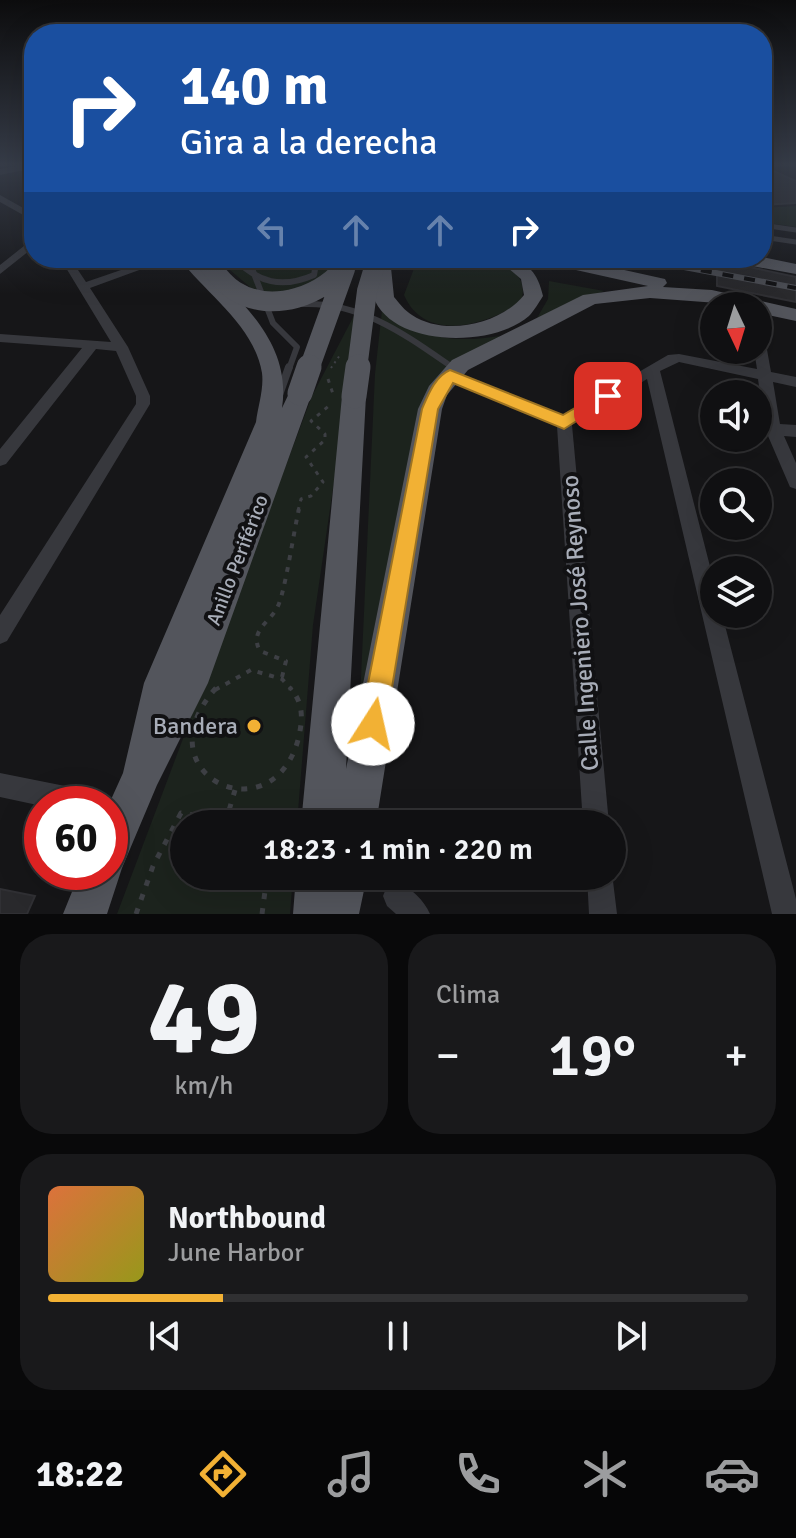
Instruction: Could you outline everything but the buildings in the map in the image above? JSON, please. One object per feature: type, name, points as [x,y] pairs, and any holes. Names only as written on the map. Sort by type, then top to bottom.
[{"type":"main road","points":[[772,265],[796,269]]},
{"type":"main road","points":[[124,786],[162,683],[268,422],[274,377],[268,355],[229,302],[197,268]]},
{"type":"main road","points":[[213,268],[234,291],[267,300],[297,297],[315,291],[337,278],[343,268]]},
{"type":"main road","name":"Anillo Periférico","points":[[127,786],[190,683],[345,268]]},
{"type":"main road","points":[[323,810],[354,396],[367,291],[375,268]]},
{"type":"main road","points":[[380,268],[382,292],[393,311],[433,330],[476,330],[510,322],[532,303],[534,291],[529,279],[516,268]]},
{"type":"main road","points":[[588,268],[700,295]]},
{"type":"main road","points":[[358,810],[430,409],[453,372],[526,329],[590,299],[650,292],[700,299]]},
{"type":"main road","points":[[772,310],[796,315]]},
{"type":"main road","points":[[85,914],[95,890]]},
{"type":"main road","points":[[315,914],[317,890]]},
{"type":"main road","points":[[337,914],[342,890]]},
{"type":"street","points":[[0,271],[24,250]]},
{"type":"street","points":[[0,634],[143,404],[143,396],[121,347],[72,268]]},
{"type":"street","points":[[84,286],[137,268]]},
{"type":"street","points":[[3,342],[121,347]]},
{"type":"street","points":[[0,460],[92,345]]},
{"type":"street","points":[[453,372],[564,423],[668,360],[692,358],[796,382]]},
{"type":"street","points":[[761,364],[773,429],[796,482]]},
{"type":"street","points":[[652,369],[786,914]]},
{"type":"street","name":"Calle Ingeniero José Reynoso","points":[[564,423],[595,810]]},
{"type":"street","points":[[773,429],[796,431]]},
{"type":"street","points":[[0,785],[24,788]]},
{"type":"street","points":[[601,890],[603,914]]},
{"type":"lane","points":[[772,226],[796,230]]},
{"type":"lane","points":[[772,236],[796,240]]},
{"type":"lane","points":[[245,268],[262,283],[275,285],[314,275],[315,268]]},
{"type":"lane","points":[[252,268],[281,334],[297,347],[268,422]]},
{"type":"lane","points":[[229,302],[270,311],[317,302],[353,308],[392,326],[453,372]]},
{"type":"path","points":[[282,677],[286,661],[266,656],[258,647],[257,637],[265,617],[277,609],[301,499],[311,496],[323,482],[306,457],[325,440],[325,434],[311,421],[335,398],[328,387],[327,376],[342,352]]},
{"type":"path","points":[[251,670],[267,671],[282,677],[293,688],[301,705],[299,744],[288,764],[273,779],[235,790],[217,786],[203,774],[195,758],[193,739],[197,719],[218,686],[234,676],[251,670]]},
{"type":"path","points":[[229,810],[235,790]]},
{"type":"path","points":[[136,914],[153,866],[170,834]]},
{"type":"path","points":[[262,914],[265,890]]},
{"type":"shaded area","points":[[772,209],[796,209],[796,227],[772,223]]},
{"type":"shaded area","points":[[228,268],[336,268],[335,272],[294,293],[257,293]]},
{"type":"shaded area","points":[[414,268],[506,268],[516,274],[522,285],[521,302],[491,318],[458,326],[426,320],[414,310],[404,295]]},
{"type":"shaded area","points":[[549,281],[604,291],[537,318],[548,299]]},
{"type":"shaded area","points":[[360,304],[313,625],[298,810],[170,810],[170,890],[292,890],[290,914],[117,914],[128,890],[312,396]]},
{"type":"shaded area","points":[[382,310],[411,327],[438,336],[466,339],[500,336],[427,403],[357,764],[375,374]]},
{"type":"railway","points":[[689,268],[796,288]]},
{"type":"place","name":"Bandera","points":[[254,726]]},
{"type":"route","points":[[373,724],[430,409],[437,392],[450,375],[564,423],[608,396]]}]
